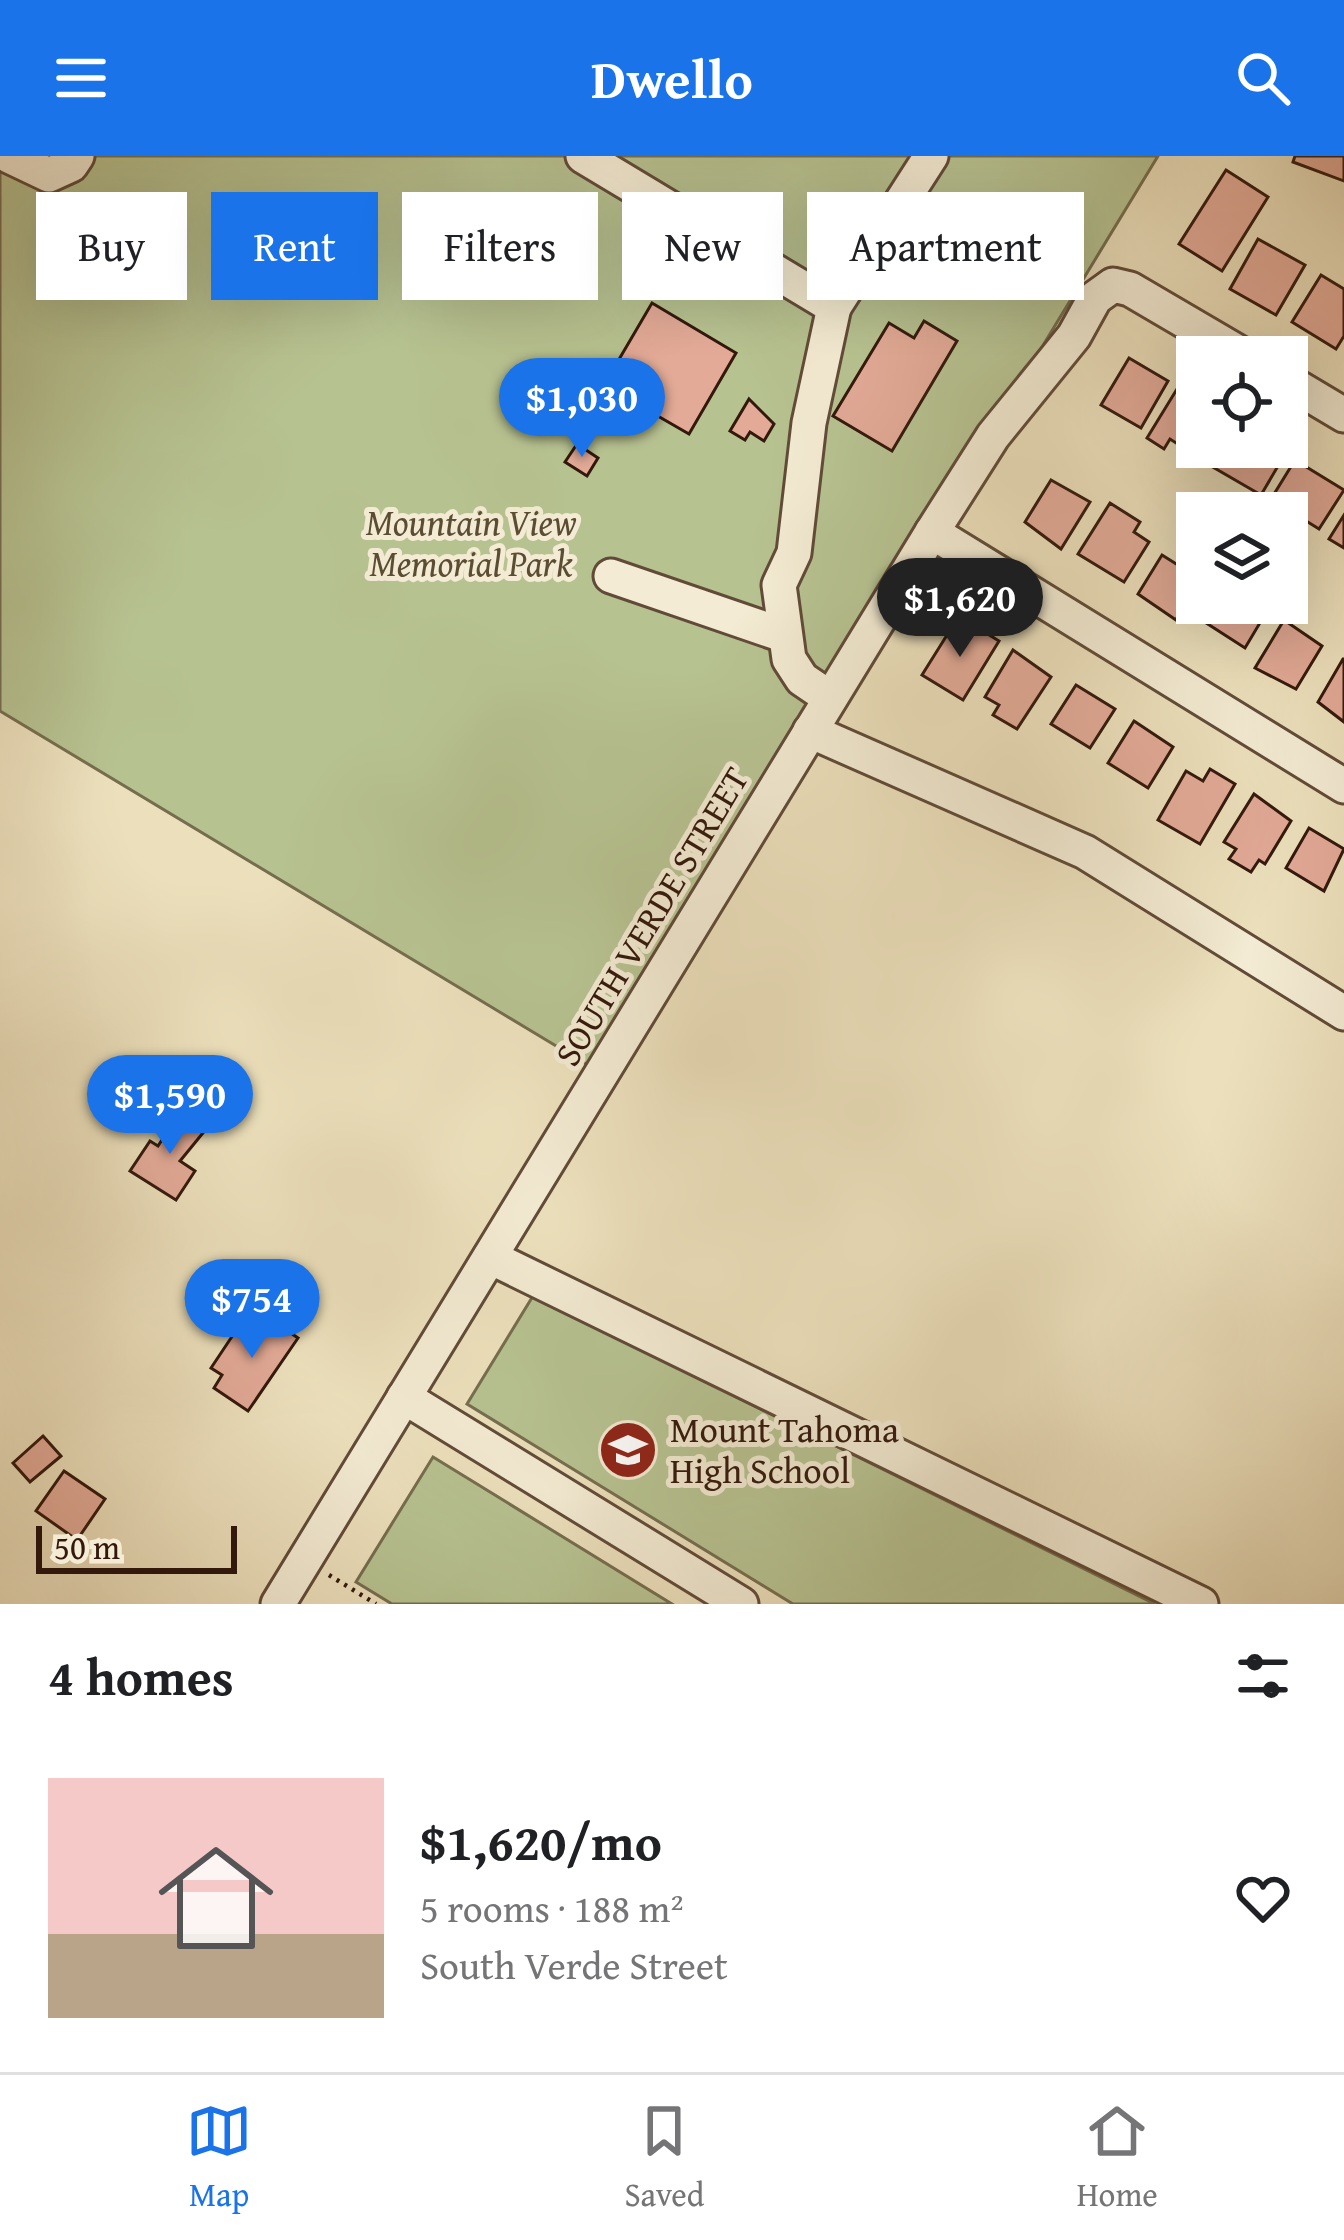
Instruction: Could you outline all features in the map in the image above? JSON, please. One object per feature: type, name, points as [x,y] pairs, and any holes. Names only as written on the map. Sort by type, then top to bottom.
[{"type":"street","points":[[10,156],[49,175],[62,171],[77,156]]},
{"type":"street","points":[[583,156],[834,307]]},
{"type":"street","points":[[830,698],[802,679],[789,659],[779,585],[794,553],[808,423],[834,307],[931,156]]},
{"type":"street","name":"SOUTH VERDE STREET","points":[[278,1604],[993,436],[1074,336],[1095,298],[1113,285],[1130,289],[1210,336]]},
{"type":"street","points":[[1308,394],[1344,415]]},
{"type":"street","points":[[932,532],[1344,786]]},
{"type":"street","points":[[611,576],[783,635]]},
{"type":"street","points":[[810,731],[1085,852],[1344,1013]]},
{"type":"street","points":[[490,1257],[1201,1604]]},
{"type":"street","points":[[404,1397],[741,1604]]},
{"type":"path","points":[[329,1575],[376,1604]]},
{"type":"green space","name":"Mountain View Memorial Park","points":[[0,156],[1158,156],[1084,278],[1084,192],[807,192],[807,300],[1071,300],[601,1073],[0,711]]},
{"type":"green space","points":[[533,1296],[1155,1604],[793,1604],[467,1404]]},
{"type":"green space","points":[[433,1457],[672,1604],[392,1604],[356,1582]]},
{"type":"building","points":[[1295,156],[1344,156],[1344,181],[1293,162]]},
{"type":"building","points":[[1226,170],[1268,197],[1222,271],[1179,244]]},
{"type":"building","points":[[1258,239],[1305,265],[1276,315],[1230,289]]},
{"type":"building","points":[[1321,275],[1344,289],[1344,336],[1336,349],[1292,322]]},
{"type":"building","points":[[652,303],[736,353],[689,434],[604,385]]},
{"type":"building","points":[[924,321],[957,341],[892,451],[833,416],[889,323],[914,338]]},
{"type":"building","points":[[1129,358],[1168,381],[1141,428],[1101,405]]},
{"type":"building","points":[[1176,391],[1176,443],[1170,439],[1164,449],[1147,438]]},
{"type":"building","points":[[749,399],[774,424],[764,441],[750,432],[745,440],[730,431]]},
{"type":"building","points":[[577,444],[598,458],[587,476],[565,462]]},
{"type":"building","points":[[1214,468],[1277,468],[1263,492]]},
{"type":"building","points":[[1290,468],[1308,468],[1344,490],[1319,529],[1308,522],[1308,492],[1275,492]]},
{"type":"building","points":[[1051,480],[1090,502],[1061,549],[1025,522]]},
{"type":"building","points":[[1110,503],[1140,522],[1134,532],[1149,542],[1124,582],[1078,554]]},
{"type":"building","points":[[1344,515],[1344,548],[1329,539]]},
{"type":"building","points":[[1162,555],[1176,564],[1176,620],[1138,594]]},
{"type":"building","points":[[1208,624],[1259,624],[1245,648]]},
{"type":"building","points":[[1282,624],[1290,624],[1322,646],[1296,689],[1255,668]]},
{"type":"building","points":[[973,625],[999,641],[963,700],[922,675],[952,627],[967,637]]},
{"type":"building","points":[[1013,650],[1051,677],[1017,729],[993,715],[999,705],[985,697]]},
{"type":"building","points":[[1344,659],[1344,722],[1318,702]]},
{"type":"building","points":[[1076,685],[1115,709],[1090,748],[1051,724]]},
{"type":"building","points":[[1134,721],[1173,747],[1148,788],[1108,763]]},
{"type":"building","points":[[1210,769],[1235,784],[1200,844],[1158,820],[1186,771],[1203,781]]},
{"type":"building","points":[[1254,794],[1291,821],[1265,864],[1259,860],[1251,872],[1229,859],[1236,849],[1224,842]]},
{"type":"building","points":[[1309,828],[1344,849],[1324,891],[1286,868]]},
{"type":"building","points":[[182,1109],[207,1128],[180,1161],[195,1171],[176,1200],[130,1171],[150,1141],[158,1146]]},
{"type":"building","points":[[264,1315],[298,1338],[248,1411],[214,1388],[222,1375],[211,1368],[237,1329],[249,1337]]},
{"type":"building","points":[[43,1436],[61,1456],[30,1482],[13,1463]]},
{"type":"building","points":[[64,1471],[105,1499],[77,1540],[36,1511]]},
{"type":"place","name":"Mount Tahoma High School","points":[[628,1450]]}]
